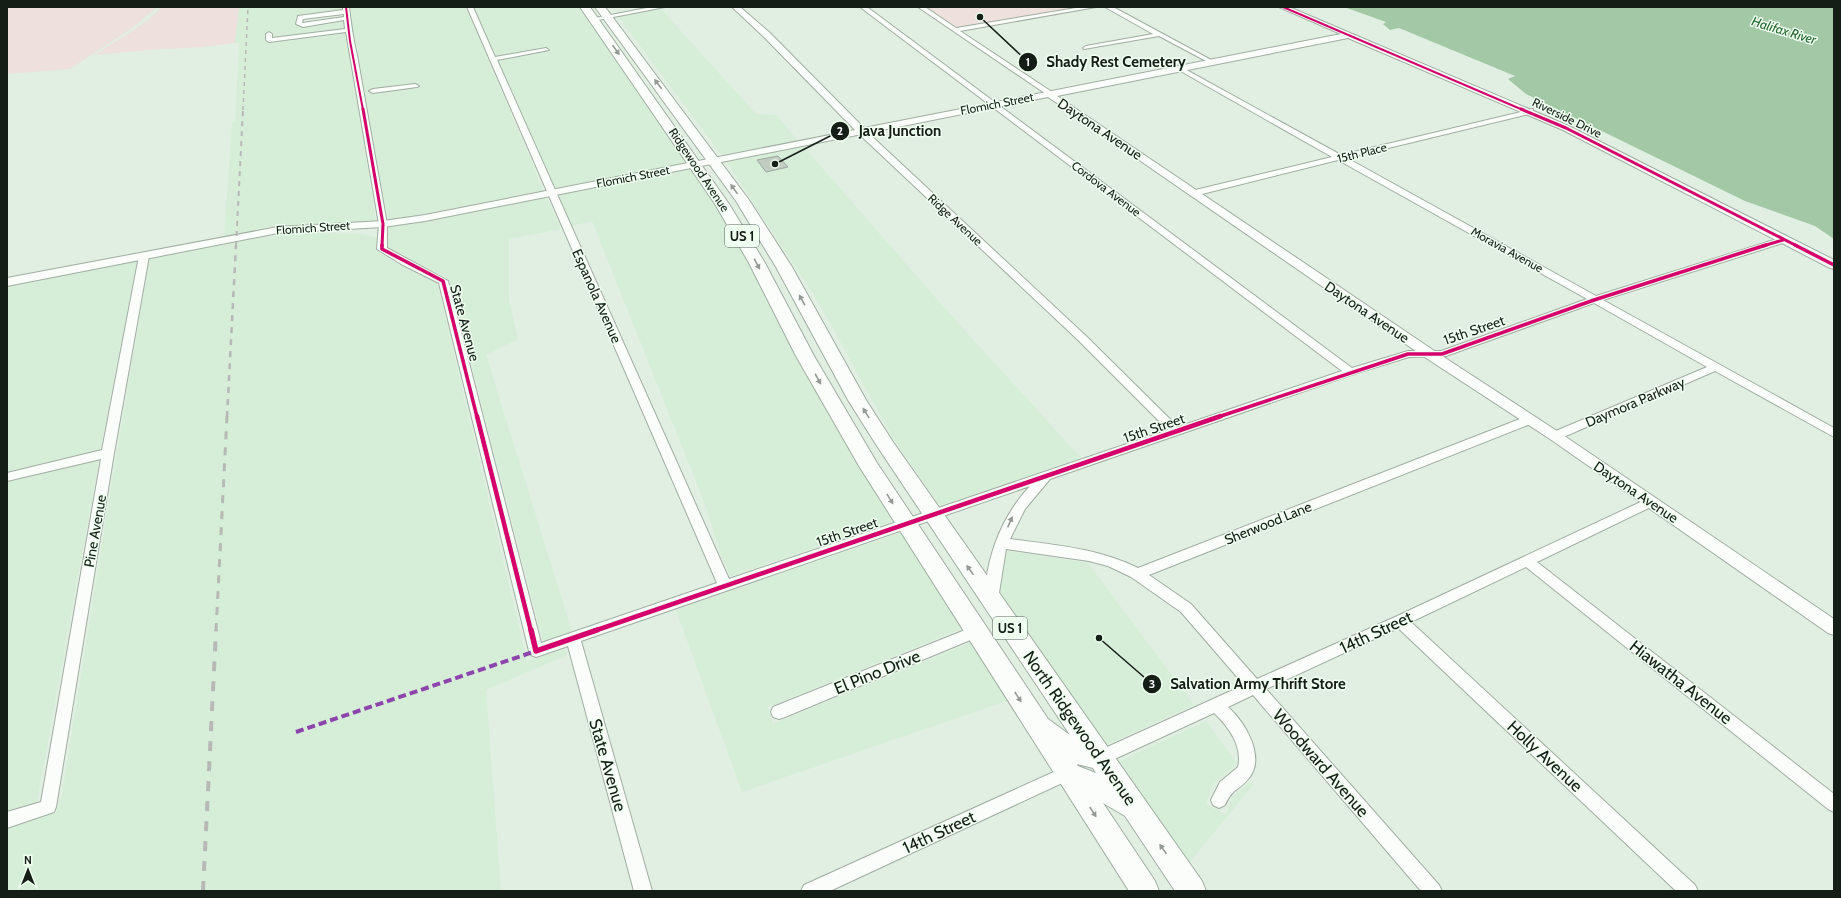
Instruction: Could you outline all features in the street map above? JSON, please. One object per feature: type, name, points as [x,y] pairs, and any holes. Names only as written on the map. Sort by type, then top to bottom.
[{"type":"main road","name":"Ridgewood Avenue","points":[[597,12],[714,161],[742,200],[784,267],[857,400],[886,446]]},
{"type":"main road","name":"Ridgewood Avenue","points":[[597,12],[741,235],[805,356],[869,466],[906,524]]},
{"type":"main road","name":"North Ridgewood Avenue","points":[[886,446],[1192,891]]},
{"type":"main road","name":"US 1","points":[[906,524],[1145,891]]},
{"type":"main road","points":[[1033,721],[1074,753],[1087,757],[1100,758]]},
{"type":"main road","points":[[1067,773],[1099,786],[1135,809]]},
{"type":"street","name":"Espanola Avenue","points":[[470,7],[725,586]]},
{"type":"street","points":[[597,12],[662,7]]},
{"type":"street","name":"Ridge Avenue","points":[[736,7],[767,35],[862,132],[1082,338],[1176,432]]},
{"type":"street","name":"Cordova Avenue","points":[[863,7],[1350,372]]},
{"type":"street","name":"Daytona Avenue","points":[[921,7],[1428,353],[1555,436],[1833,626]]},
{"type":"street","points":[[955,30],[1093,7]]},
{"type":"street","points":[[1108,7],[1210,61]]},
{"type":"street","name":"Riverside Drive","points":[[1283,7],[1530,111],[1834,265]]},
{"type":"street","points":[[346,12],[303,25],[299,24],[300,17],[346,12]]},
{"type":"street","name":"State Avenue","points":[[346,12],[383,224],[382,249],[404,262],[443,281],[536,651]]},
{"type":"street","points":[[269,34],[269,40],[350,30]]},
{"type":"street","points":[[1086,48],[1161,34]]},
{"type":"street","name":"Flomich Street","points":[[7,282],[286,229],[383,224],[425,218],[1350,34]]},
{"type":"street","points":[[493,59],[546,50]]},
{"type":"street","name":"Moravia Avenue","points":[[1179,68],[1343,158],[1594,300],[1834,433]]},
{"type":"street","points":[[373,91],[415,86]]},
{"type":"street","name":"15th Place","points":[[1194,193],[1343,158],[1530,111]]},
{"type":"street","name":"15th Street","points":[[536,651],[1350,372],[1408,354],[1442,354],[1594,300],[1783,240]]},
{"type":"street","name":"Pine Avenue","points":[[7,820],[48,807],[108,453],[144,256]]},
{"type":"street","name":"Daymora Parkway","points":[[1555,436],[1715,367]]},
{"type":"street","name":"Sherwood Lane","points":[[1137,574],[1529,420]]},
{"type":"street","points":[[7,477],[108,453]]},
{"type":"street","points":[[991,600],[994,570],[1001,543],[1011,518],[1026,498],[1047,476]]},
{"type":"street","name":"14th Street","points":[[1100,758],[1400,621],[1651,502]]},
{"type":"street","points":[[1001,543],[1102,559],[1137,574]]},
{"type":"street","name":"Hiawatha Avenue","points":[[1527,561],[1834,804]]},
{"type":"street","name":"Woodward Avenue","points":[[1137,574],[1160,588],[1186,608],[1433,891]]},
{"type":"street","name":"Holly Avenue","points":[[1400,621],[1689,891]]},
{"type":"street","name":"El Pino Drive","points":[[779,712],[975,632]]},
{"type":"street","name":"State Avenue","points":[[573,639],[643,891]]},
{"type":"street","points":[[1216,705],[1235,724],[1242,739],[1248,762],[1244,773],[1222,790],[1219,800]]},
{"type":"street","name":"14th Street","points":[[810,891],[1067,773]]},
{"type":"shaded area","points":[[7,7],[157,7],[132,28],[70,69],[7,74]]},
{"type":"shaded area","points":[[160,7],[239,7],[235,43],[203,47],[94,55],[141,25],[157,12]]},
{"type":"shaded area","points":[[239,7],[341,7],[342,11],[301,16],[296,18],[295,24],[302,26],[344,20],[345,29],[273,38],[273,32],[265,34],[264,41],[345,32],[376,221],[295,225],[224,237],[232,122],[235,121],[239,43],[235,43]]},
{"type":"shaded area","points":[[350,7],[466,7],[544,192],[425,215],[388,220],[358,54],[354,41]],"holes":[[[420,84],[418,88],[368,93],[369,90]]]},
{"type":"shaded area","points":[[474,7],[581,7],[690,163],[555,190],[498,60],[551,51],[550,48],[497,57]]},
{"type":"shaded area","points":[[926,7],[1083,7],[956,28]]},
{"type":"shaded area","points":[[661,9],[756,114],[776,115],[799,142],[723,157],[618,16]]},
{"type":"shaded area","points":[[803,146],[949,313],[1081,458],[940,506],[893,438],[822,308],[726,161]]},
{"type":"shaded area","points":[[693,168],[717,205],[895,521],[730,576],[721,555],[705,504],[592,221],[572,226],[557,194]]},
{"type":"shaded area","points":[[546,196],[561,229],[509,239],[509,301],[518,339],[486,355],[572,632],[543,641],[449,279],[388,247],[389,226]]},
{"type":"shaded area","points":[[303,233],[364,234],[377,238],[377,251],[399,265],[437,283],[527,661],[565,649],[567,655],[486,690],[501,891],[7,891],[7,829],[56,813],[62,794],[150,257],[237,240]]},
{"type":"shaded area","points":[[137,260],[100,450],[7,472],[7,287]]},
{"type":"shaded area","points":[[99,460],[37,802],[7,812],[7,481]]},
{"type":"shaded area","points":[[902,532],[963,628],[768,707],[773,724],[972,642],[1009,700],[742,792],[676,610]]},
{"type":"shaded area","points":[[1008,551],[1088,563],[1194,705],[1103,746],[1000,596],[1002,572]]},
{"type":"shaded area","points":[[1206,721],[1236,762],[1235,766],[1213,784],[1206,804],[1226,815],[1232,797],[1251,782],[1253,785],[1188,864],[1115,763]]},
{"type":"water","name":"Halifax River","points":[[1344,7],[1834,7],[1834,239],[1815,226],[1745,201],[1526,94],[1508,79],[1515,76],[1399,28],[1390,30],[1383,24],[1386,22]]},
{"type":"building","points":[[778,156],[788,167],[766,172],[757,160]]},
{"type":"railway","points":[[243,110],[248,7]]},
{"type":"railway","points":[[236,246],[243,109]]},
{"type":"railway","points":[[227,417],[236,245]]},
{"type":"railway","points":[[216,631],[227,416]]},
{"type":"railway","points":[[203,891],[216,630]]},
{"type":"marked path","points":[[296,732],[536,651]]},
{"type":"cycle path","points":[[346,7],[350,41],[354,55],[383,224],[382,249],[404,262],[443,281],[536,651],[1350,372],[1408,354],[1442,354],[1594,300],[1783,240]]},
{"type":"cycle path","points":[[1283,7],[1566,128],[1834,265]]},
{"type":"place","name":"Shady Rest Cemetery","points":[[980,17]]},
{"type":"place","name":"Java Junction","points":[[775,164]]},
{"type":"place","name":"Salvation Army Thrift Store","points":[[1099,638]]}]
